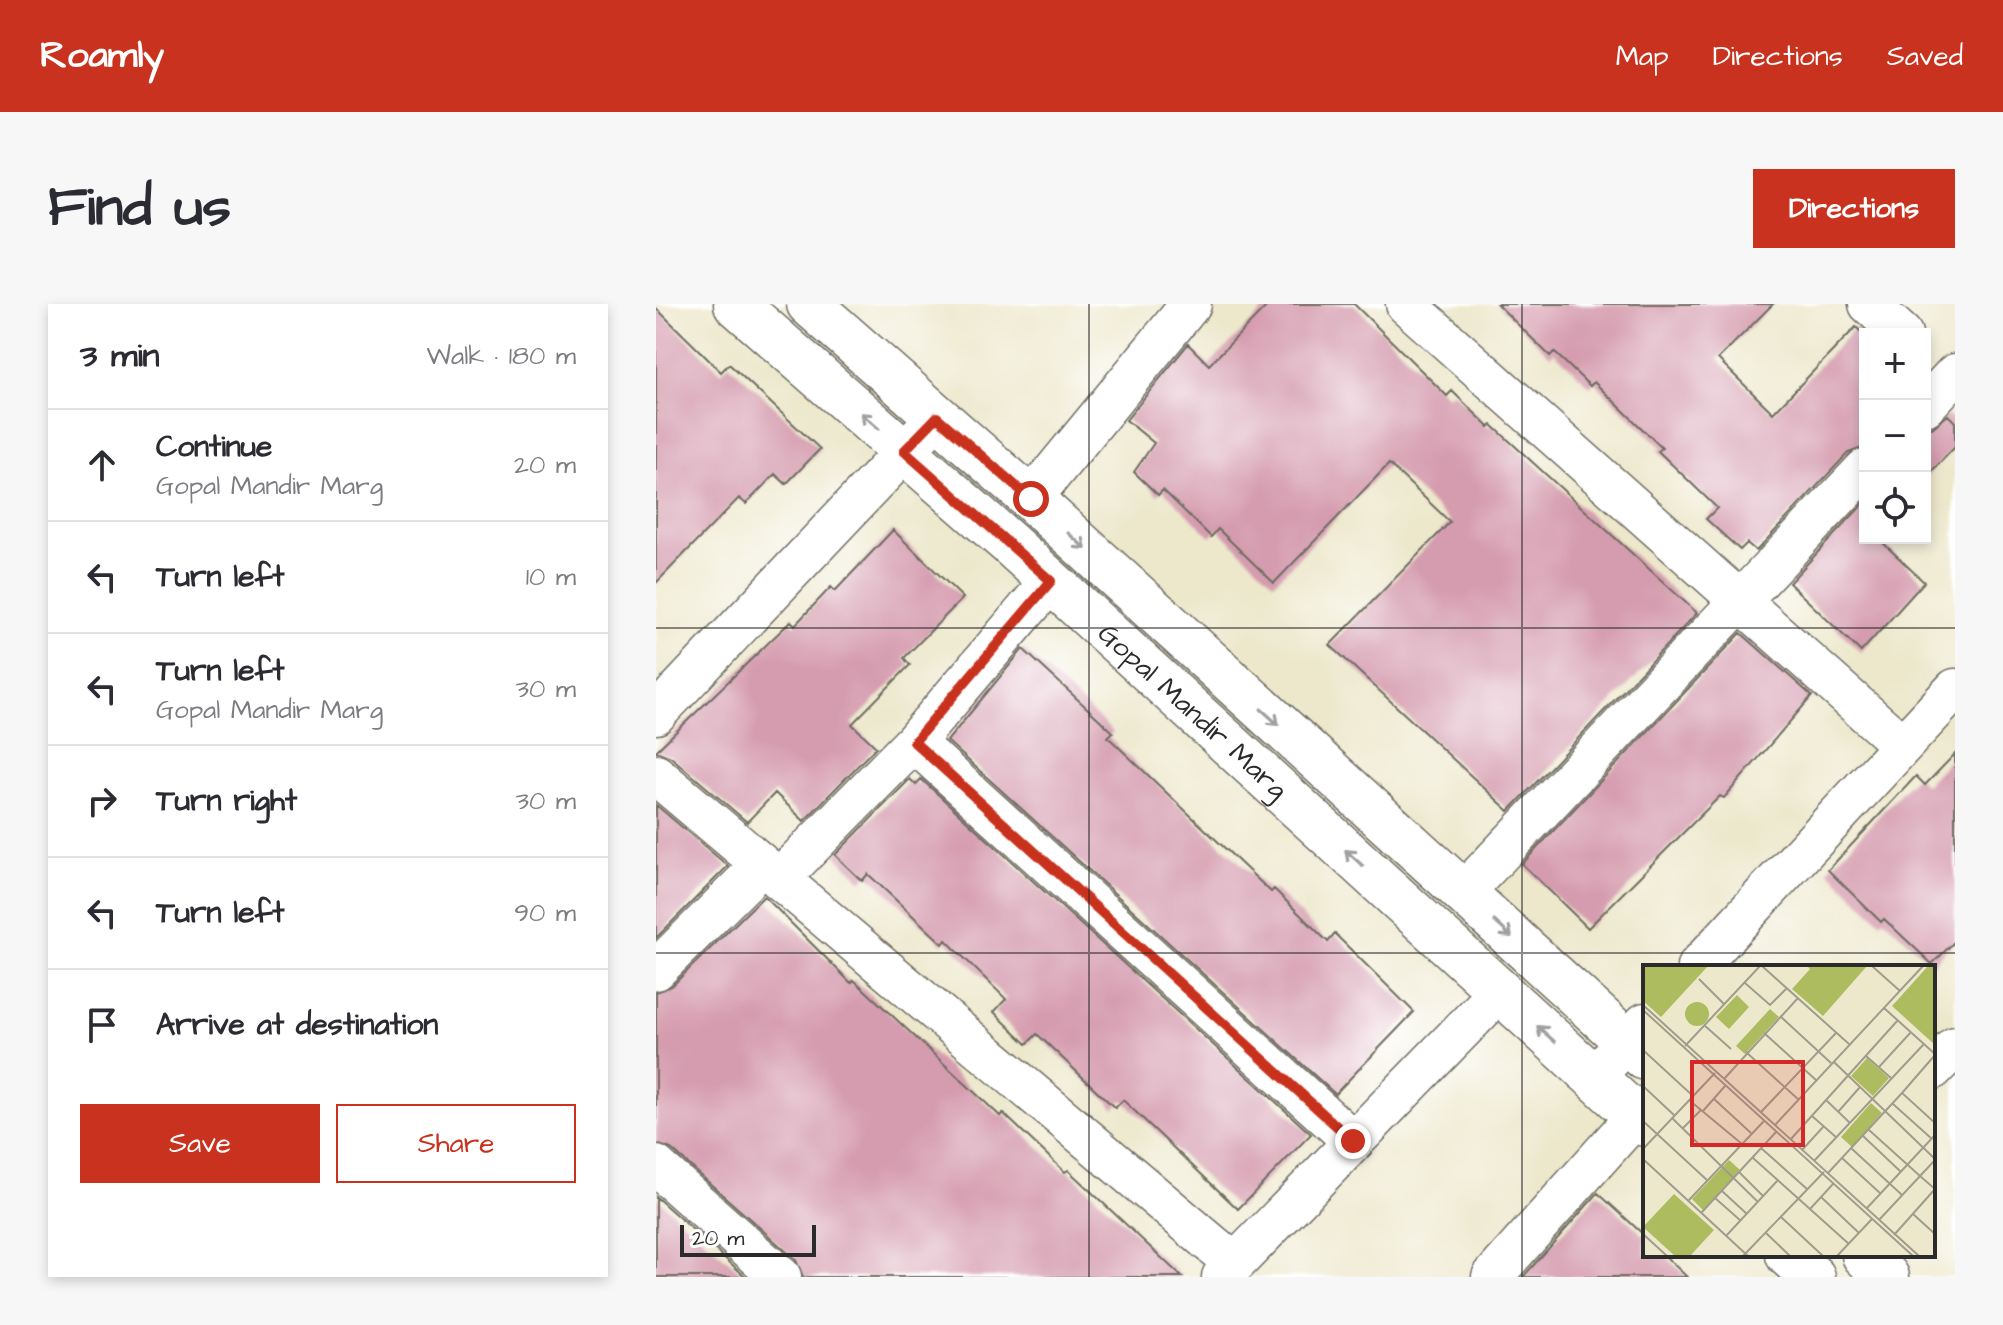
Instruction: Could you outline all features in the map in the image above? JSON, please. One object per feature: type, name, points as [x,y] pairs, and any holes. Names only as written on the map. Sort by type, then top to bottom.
[{"type":"street","name":"Gopal Mandir Marg","points":[[736,304],[1051,581],[1594,1077],[1642,1115]]},
{"type":"street","name":"Gopal Mandir Marg","points":[[809,304],[1031,499],[1463,893],[1639,1041]]},
{"type":"street","points":[[1031,499],[1191,304]]},
{"type":"street","points":[[1406,304],[1902,745]]},
{"type":"street","points":[[1869,304],[1895,328]]},
{"type":"street","points":[[659,706],[937,417]]},
{"type":"street","points":[[1463,893],[1862,472]]},
{"type":"street","points":[[656,970],[771,872],[914,742],[1051,581]]},
{"type":"street","points":[[1699,965],[1955,689]]},
{"type":"street","points":[[914,742],[1353,1141]]},
{"type":"street","points":[[656,775],[1228,1270],[1500,991]]},
{"type":"street","points":[[1594,1077],[1639,1041]]},
{"type":"street","points":[[1935,1067],[1955,1047]]},
{"type":"street","points":[[1492,1277],[1642,1115]]},
{"type":"street","points":[[656,1166],[781,1277]]},
{"type":"street","points":[[1790,1257],[1813,1277]]},
{"type":"street","points":[[1866,1257],[1887,1277]]},
{"type":"building","points":[[1269,304],[1354,304],[1447,396],[1452,391],[1489,427],[1492,425],[1697,613],[1509,811],[1330,645],[1450,522],[1389,464],[1274,583],[1218,529],[1211,537],[1163,490],[1158,495],[1134,472],[1154,443],[1126,420],[1188,344],[1209,365]]},
{"type":"building","points":[[1497,304],[1773,304],[1718,359],[1773,413],[1856,327],[1859,330],[1859,449],[1848,453],[1756,551],[1747,543],[1740,550],[1706,519],[1717,508],[1658,451],[1662,448],[1594,382],[1590,386],[1554,352],[1550,356]]},
{"type":"building","points":[[656,308],[721,372],[729,364],[820,449],[786,484],[775,474],[746,504],[739,498],[656,583]]},
{"type":"building","points":[[1948,415],[1955,422],[1955,447],[1931,472],[1931,428]]},
{"type":"building","points":[[1859,508],[1859,544],[1884,544],[1924,582],[1861,652],[1789,583]]},
{"type":"building","points":[[893,530],[963,598],[904,658],[910,665],[852,724],[876,747],[804,821],[775,793],[747,822],[671,757],[656,751],[791,621],[795,625],[831,587],[835,591]]},
{"type":"building","points":[[1741,633],[1812,696],[1724,798],[1720,796],[1588,928],[1522,864]]},
{"type":"building","points":[[1023,649],[1113,732],[1108,737],[1271,892],[1274,889],[1328,942],[1335,934],[1414,1012],[1335,1094],[947,741]]},
{"type":"building","points":[[1955,754],[1955,941],[1932,964],[1884,919],[1881,922],[1828,870],[1916,776],[1925,785]]},
{"type":"building","points":[[910,779],[916,785],[921,779],[1311,1134],[1238,1209],[1123,1100],[1115,1108],[1037,1034],[1027,1044],[994,1012],[1006,999],[946,940],[943,944],[868,874],[862,881],[835,855]]},
{"type":"building","points":[[656,805],[728,866],[656,938]]},
{"type":"building","points":[[764,896],[851,983],[854,980],[1000,1116],[1003,1113],[1065,1172],[1068,1170],[1182,1277],[803,1277],[796,1260],[671,1149],[656,1144],[656,992],[672,986]]},
{"type":"building","points":[[1598,1193],[1643,1234],[1643,1257],[1666,1257],[1687,1277],[1523,1277]]},
{"type":"building","points":[[656,1197],[746,1277],[656,1277]]},
{"type":"route","points":[[1031,499],[937,417],[904,451],[1051,581],[914,742],[1353,1141]]}]
